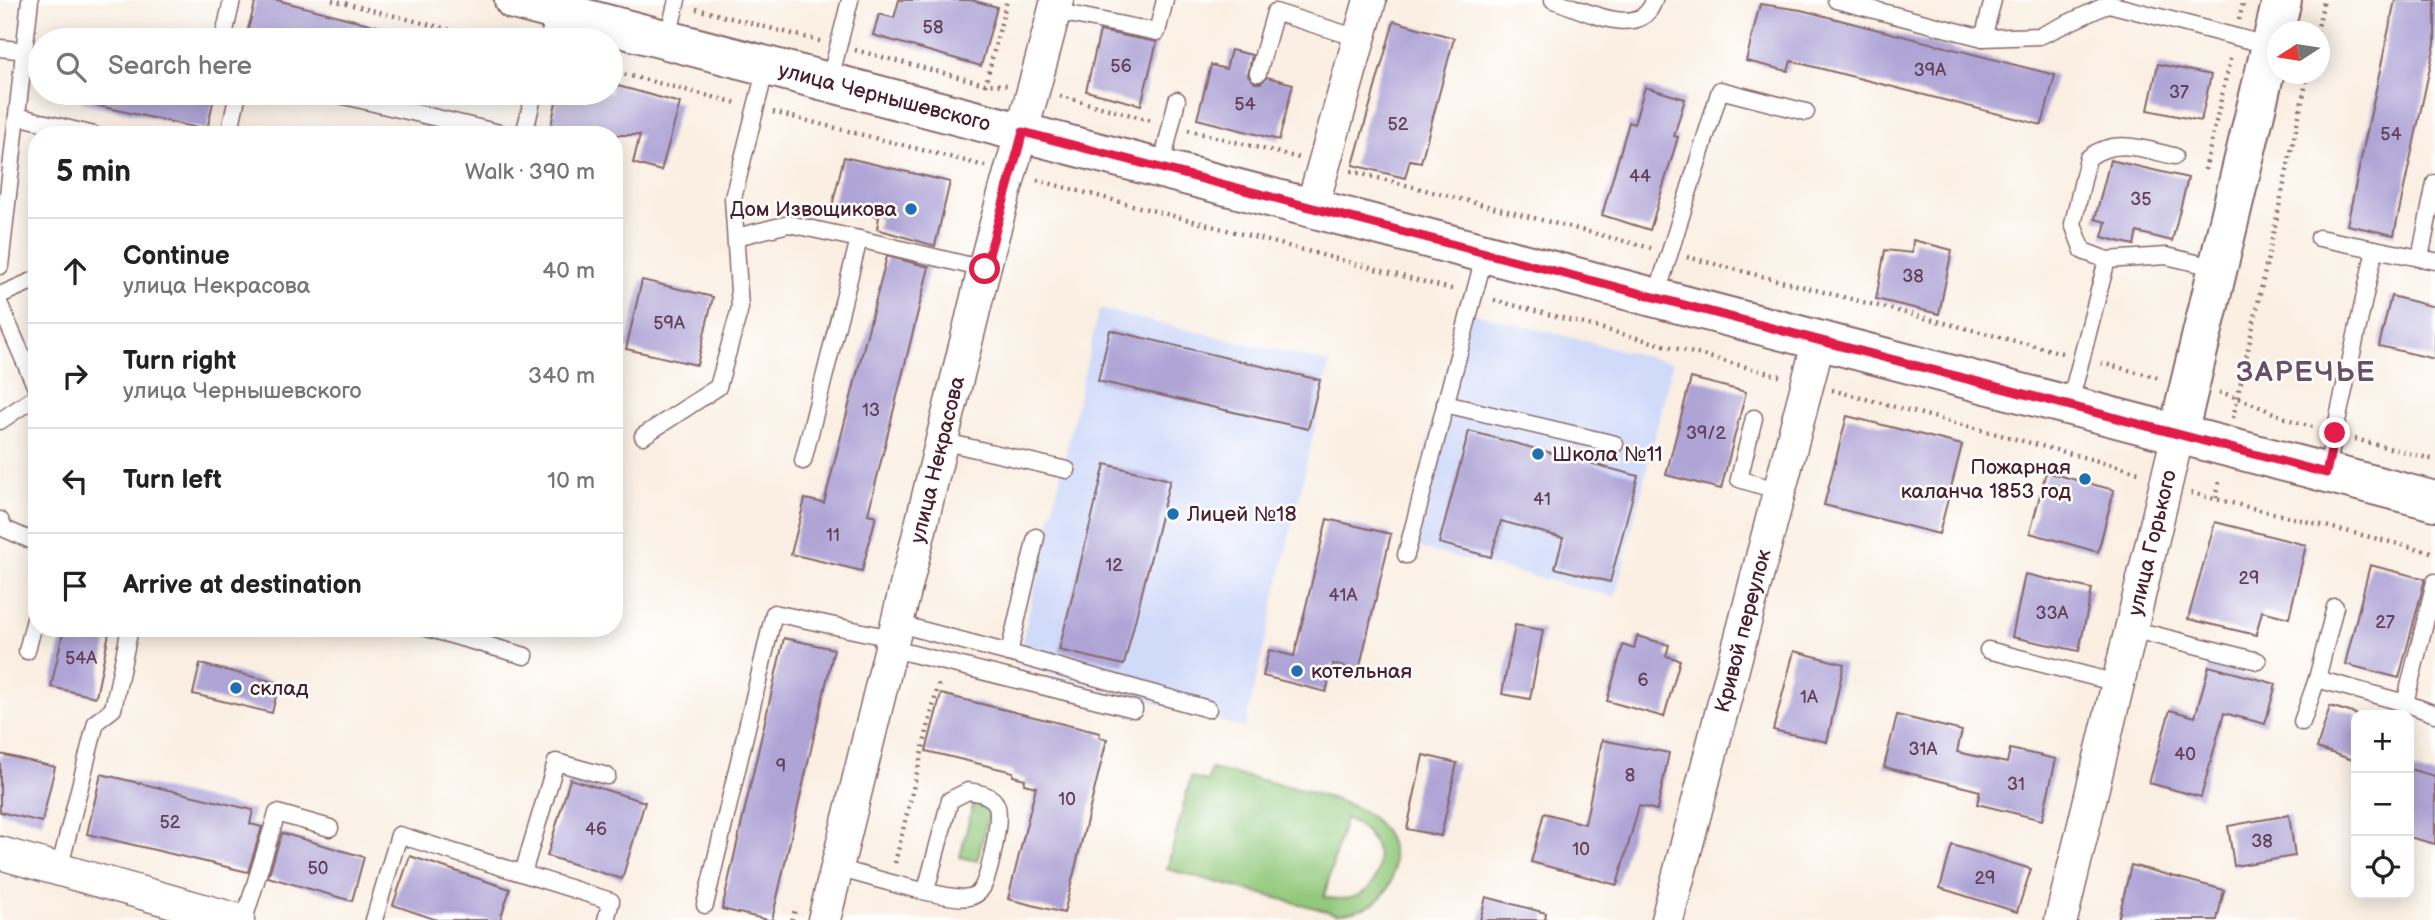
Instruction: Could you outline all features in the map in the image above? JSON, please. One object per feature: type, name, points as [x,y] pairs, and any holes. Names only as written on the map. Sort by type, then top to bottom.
[{"type":"main road","name":"улица Чернышевского","points":[[514,0],[552,26],[604,18],[667,41],[2435,501]]},
{"type":"main road","name":"улица Горького","points":[[2277,21],[2282,0]]},
{"type":"main road","name":"улица Горького","points":[[2163,430],[2190,385],[2267,63]]},
{"type":"street","points":[[1312,207],[1370,0]]},
{"type":"street","name":"улица Некрасова","points":[[824,920],[892,636],[1009,173],[1036,88],[1056,6]]},
{"type":"street","name":"Кривой переулок","points":[[1667,920],[1819,340]]},
{"type":"street","name":"улица Горького","points":[[2061,920],[2131,629],[2152,480],[2163,430]]},
{"type":"street","points":[[0,853],[238,920]]},
{"type":"lane","points":[[0,265],[7,134],[17,116],[30,0]]},
{"type":"lane","points":[[226,28],[232,0]]},
{"type":"lane","points":[[829,83],[850,0]]},
{"type":"lane","points":[[1056,6],[1157,32],[1165,0]]},
{"type":"lane","points":[[1553,0],[1626,23],[1641,20],[1647,15],[1654,0]]},
{"type":"lane","points":[[1836,0],[1983,38],[2040,36],[2109,4],[2267,45]]},
{"type":"lane","points":[[1983,38],[1993,0]]},
{"type":"lane","points":[[667,41],[676,2]]},
{"type":"lane","points":[[1258,73],[1275,12],[1358,38]]},
{"type":"lane","points":[[0,48],[24,51]]},
{"type":"lane","points":[[643,436],[718,387],[740,308],[733,198],[766,67]]},
{"type":"lane","points":[[1656,297],[1720,90],[1807,112]]},
{"type":"lane","points":[[1161,168],[1177,100]]},
{"type":"lane","points":[[231,126],[235,105]]},
{"type":"lane","points":[[382,105],[470,126]]},
{"type":"lane","points":[[526,126],[531,105]]},
{"type":"lane","points":[[17,116],[58,126]]},
{"type":"lane","points":[[2174,156],[2120,144],[2100,148],[2088,158],[2073,224],[2083,251],[2107,260],[2166,256],[2218,268]]},
{"type":"lane","points":[[2319,238],[2427,259],[2435,183]]},
{"type":"lane","points":[[736,237],[789,225],[985,269]]},
{"type":"lane","points":[[803,461],[859,239]]},
{"type":"lane","points":[[2326,473],[2375,249]]},
{"type":"lane","points":[[1406,555],[1485,253]]},
{"type":"lane","points":[[2069,405],[2107,260]]},
{"type":"lane","points":[[0,295],[28,283]]},
{"type":"lane","points":[[0,305],[28,369]]},
{"type":"lane","points":[[0,421],[28,402]]},
{"type":"lane","points":[[1445,404],[1615,444]]},
{"type":"lane","points":[[1755,418],[1739,479],[1779,491]]},
{"type":"lane","points":[[941,441],[1067,470]]},
{"type":"lane","points":[[0,520],[5,529],[28,539]]},
{"type":"lane","points":[[1009,653],[1037,537]]},
{"type":"lane","points":[[2405,704],[2435,582]]},
{"type":"lane","points":[[2302,722],[2317,679],[2335,607]]},
{"type":"lane","points":[[705,905],[774,613],[892,636],[1009,653],[1209,709]]},
{"type":"lane","points":[[2131,629],[2258,661]]},
{"type":"lane","points":[[892,636],[944,662],[1134,709]]},
{"type":"lane","points":[[27,651],[30,637]]},
{"type":"lane","points":[[59,870],[96,722],[113,709],[128,637]]},
{"type":"lane","points":[[474,637],[525,656]]},
{"type":"lane","points":[[1989,650],[2118,683]]},
{"type":"lane","points":[[2317,679],[2435,714]]},
{"type":"lane","points":[[523,873],[556,762],[607,776]]},
{"type":"lane","points":[[836,868],[926,890],[965,898],[982,887],[1000,813],[989,796],[968,791],[950,800],[926,890]]},
{"type":"lane","points":[[244,920],[277,813],[330,828]]},
{"type":"lane","points":[[374,920],[399,835],[611,901],[606,920]]},
{"type":"path","points":[[332,0],[443,28]]},
{"type":"path","points":[[965,161],[1007,0]]},
{"type":"path","points":[[2319,21],[2324,0]]},
{"type":"path","points":[[676,2],[985,84],[1036,88],[1171,125],[2159,377],[2163,430],[2152,480]]},
{"type":"path","points":[[623,74],[965,161],[1807,383],[2152,480],[2435,554]]},
{"type":"path","points":[[2226,447],[2306,84]]},
{"type":"path","points":[[2190,385],[2237,397],[2292,422],[2435,460]]},
{"type":"path","points":[[891,881],[944,662]]},
{"type":"shaded area","name":"Лицей №18","points":[[1099,309],[1330,363],[1245,728],[1017,664]]},
{"type":"shaded area","name":"Школа №11","points":[[1461,310],[1673,363],[1615,597],[1403,544]]},
{"type":"green space","points":[[1211,769],[1295,788],[1358,809],[1377,822],[1387,836],[1394,861],[1389,887],[1371,905],[1338,914],[1167,869],[1191,777],[1207,781]],"holes":[[[1345,818],[1362,828],[1373,842],[1378,857],[1378,871],[1372,884],[1361,894],[1345,899],[1324,897]]]},
{"type":"green space","points":[[974,800],[982,802],[989,813],[977,861],[960,857]]},
{"type":"building","points":[[256,0],[277,0],[385,28],[248,28]]},
{"type":"building","points":[[899,0],[971,0],[997,7],[981,66],[873,35],[879,14],[894,18]]},
{"type":"building","points":[[2395,0],[2435,0],[2435,44],[2394,235],[2347,225]]},
{"type":"building","points":[[1760,4],[1801,10],[2055,75],[2042,125],[1791,61],[1788,71],[1746,61]]},
{"type":"building","points":[[1394,21],[1454,38],[1421,162],[1410,160],[1405,178],[1353,165]]},
{"type":"building","points":[[1100,31],[1157,42],[1141,105],[1086,91]]},
{"type":"building","points":[[1231,50],[1252,55],[1248,75],[1255,83],[1261,83],[1267,77],[1293,84],[1279,140],[1197,119],[1211,65],[1226,69]]},
{"type":"building","points":[[2158,64],[2211,75],[2201,121],[2148,110]]},
{"type":"building","points":[[623,87],[680,103],[661,171],[633,163],[640,135],[623,135],[623,126],[551,126],[555,105],[623,105]]},
{"type":"building","points":[[1645,87],[1685,99],[1674,136],[1678,137],[1650,230],[1602,215],[1629,122],[1634,124]]},
{"type":"building","points":[[94,105],[212,105],[208,126],[189,126]]},
{"type":"building","points":[[844,157],[950,182],[935,246],[877,229],[879,217],[832,206]]},
{"type":"building","points":[[2110,160],[2188,178],[2172,241],[2137,232],[2134,245],[2102,237],[2106,222],[2095,219]]},
{"type":"building","points":[[1913,240],[1952,250],[1939,314],[1876,299],[1885,250],[1912,253]]},
{"type":"building","points":[[887,256],[929,267],[868,514],[876,516],[862,571],[791,554],[805,499],[824,503]]},
{"type":"building","points":[[642,280],[713,297],[697,365],[626,349]]},
{"type":"building","points":[[2391,296],[2435,307],[2435,359],[2379,346]]},
{"type":"building","points":[[1110,330],[1320,380],[1308,429],[1098,381]]},
{"type":"building","points":[[1691,378],[1746,392],[1721,489],[1666,475]]},
{"type":"building","points":[[1847,416],[1962,445],[1939,534],[1824,505]]},
{"type":"building","points":[[1469,431],[1638,476],[1610,582],[1555,568],[1563,538],[1501,521],[1491,557],[1439,543]]},
{"type":"building","points":[[1105,464],[1170,480],[1124,665],[1059,650]]},
{"type":"building","points":[[2046,472],[2114,490],[2098,552],[2030,533]]},
{"type":"building","points":[[1327,519],[1391,534],[1359,670],[1333,664],[1326,692],[1263,676],[1269,650],[1294,656]]},
{"type":"building","points":[[2215,522],[2306,545],[2289,618],[2262,611],[2256,635],[2188,619]]},
{"type":"building","points":[[2370,565],[2425,579],[2399,678],[2345,664]]},
{"type":"building","points":[[2025,574],[2092,589],[2079,651],[2012,637]]},
{"type":"building","points":[[1515,625],[1543,630],[1530,699],[1502,694]]},
{"type":"building","points":[[1637,636],[1669,645],[1666,656],[1680,660],[1664,717],[1607,701],[1623,645],[1634,649]]},
{"type":"building","points":[[62,637],[108,637],[96,697],[51,687]]},
{"type":"building","points":[[784,638],[834,649],[772,920],[768,920],[722,909]]},
{"type":"building","points":[[1794,651],[1844,664],[1827,742],[1773,730]]},
{"type":"building","name":"склад","points":[[200,664],[279,683],[272,713],[193,694]]},
{"type":"building","points":[[2209,666],[2276,684],[2265,724],[2224,713],[2201,797],[2149,783],[2170,710],[2195,717]]},
{"type":"building","points":[[941,694],[1100,733],[1099,737],[1107,739],[1064,913],[1008,899],[1036,787],[1024,784],[1025,779],[1013,776],[1013,772],[926,751]]},
{"type":"building","points":[[2330,706],[2351,712],[2351,759],[2317,748]]},
{"type":"building","points":[[1897,715],[1962,731],[1957,752],[2007,763],[2010,749],[2056,759],[2042,820],[1977,804],[1980,791],[1884,767]]},
{"type":"building","points":[[1602,740],[1669,753],[1657,810],[1639,806],[1617,885],[1531,862],[1544,813],[1585,824]]},
{"type":"building","points":[[0,754],[55,767],[42,822],[0,812]]},
{"type":"building","points":[[1423,755],[1457,763],[1441,836],[1407,829]]},
{"type":"building","points":[[2414,770],[2435,776],[2435,844],[2414,838]]},
{"type":"building","points":[[101,774],[253,810],[250,824],[262,827],[248,872],[87,834]]},
{"type":"building","points":[[570,779],[645,802],[622,879],[547,856]]},
{"type":"building","points":[[2289,815],[2295,856],[2234,866],[2228,826]]},
{"type":"building","points":[[282,833],[364,857],[352,901],[268,877]]},
{"type":"building","points":[[1952,845],[2031,869],[2017,912],[1940,888]]},
{"type":"building","points":[[410,856],[510,889],[500,920],[437,920],[393,905]]},
{"type":"building","points":[[2131,865],[2224,890],[2217,920],[2118,920]]},
{"type":"building","points":[[1486,897],[1546,913],[1545,920],[1480,920]]},
{"type":"place","name":"Дом Извощикова","points":[[911,209]]},
{"type":"place","name":"Школа №11","points":[[1538,454]]},
{"type":"place","name":"Пожарная каланча 1853 год","points":[[2085,479]]},
{"type":"place","name":"Лицей №18","points":[[1173,514]]},
{"type":"place","name":"котельная","points":[[1297,671]]},
{"type":"place","name":"склад","points":[[236,688]]},
{"type":"district","name":"ЗАРЕЧЬЕ","points":[[2306,372]]},
{"type":"route","points":[[985,269],[1009,173],[1023,132],[2326,473],[2335,433]]}]
